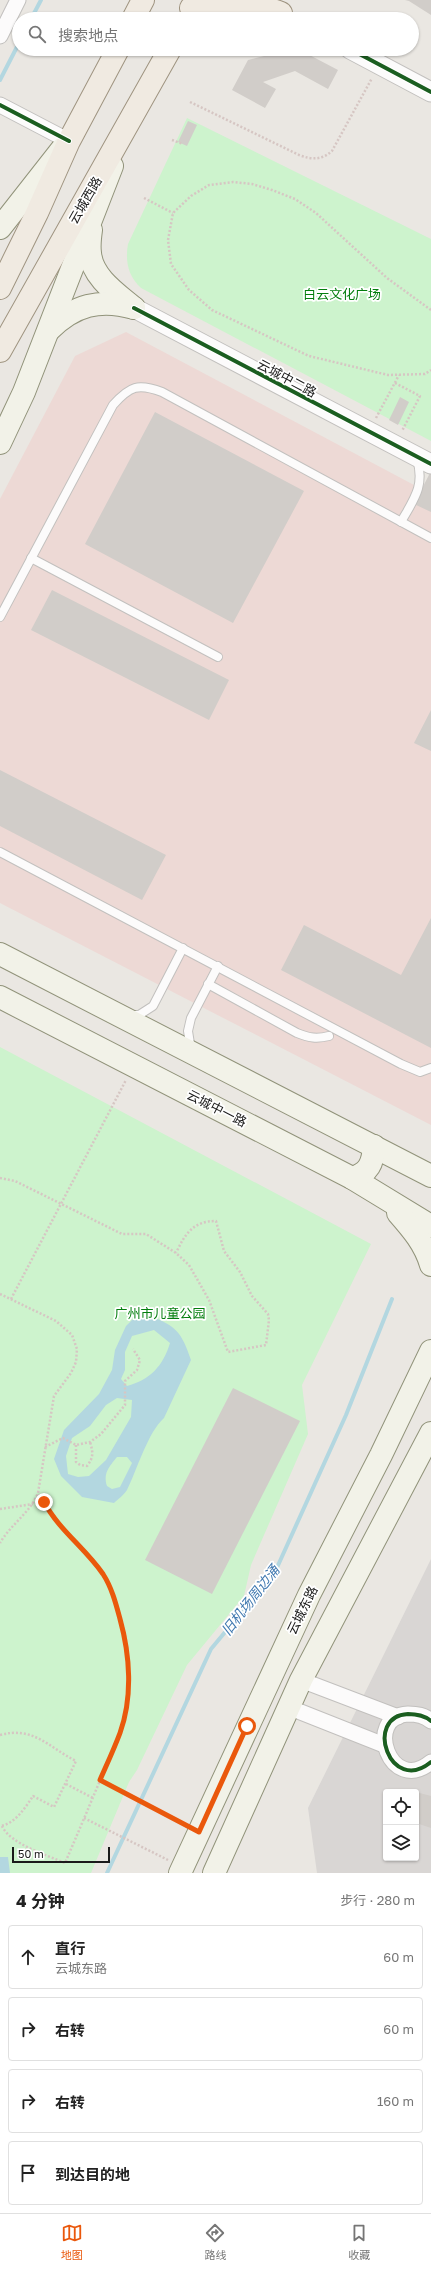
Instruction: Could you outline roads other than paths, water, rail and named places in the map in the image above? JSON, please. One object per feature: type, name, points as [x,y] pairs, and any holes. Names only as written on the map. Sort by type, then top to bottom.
[{"type":"main road","points":[[137,12],[143,0]]},
{"type":"main road","points":[[190,9],[221,2],[240,1],[279,11]]},
{"type":"main road","points":[[0,288],[70,141],[114,56]]},
{"type":"main road","name":"云城西路","points":[[0,350],[42,273],[123,134],[166,56]]},
{"type":"main road","points":[[0,443],[24,392],[123,134]]},
{"type":"main road","points":[[0,228],[70,141]]},
{"type":"main road","points":[[91,220],[90,253],[94,269],[112,290],[134,308]]},
{"type":"main road","points":[[47,332],[67,314],[80,308],[108,303],[134,308]]},
{"type":"main road","points":[[0,954],[431,1176]]},
{"type":"main road","name":"云城中一路","points":[[0,997],[352,1178],[431,1226]]},
{"type":"main road","points":[[374,1146],[431,1165]]},
{"type":"main road","points":[[352,1178],[360,1176],[370,1166],[374,1146]]},
{"type":"main road","points":[[387,1199],[415,1232],[428,1254],[431,1265]]},
{"type":"main road","name":"云城东路","points":[[182,1870],[309,1595],[381,1454],[431,1351]]},
{"type":"main road","points":[[216,1873],[301,1680],[431,1433]]},
{"type":"street","points":[[0,36],[18,0]]},
{"type":"street","points":[[363,56],[431,92]]},
{"type":"street","points":[[0,105],[70,141]]},
{"type":"street","name":"云城中二路","points":[[134,308],[424,460]]},
{"type":"street","points":[[301,1680],[398,1717]]},
{"type":"street","points":[[288,1707],[384,1745]]},
{"type":"street","points":[[431,1721],[419,1714],[406,1714],[398,1717],[387,1729],[384,1745],[391,1760],[405,1769],[421,1769],[431,1762]]},
{"type":"lane","points":[[0,617],[113,405],[122,395],[133,388],[146,386],[162,392],[431,538]]},
{"type":"lane","points":[[401,522],[420,484],[424,460]]},
{"type":"lane","points":[[31,558],[218,656]]},
{"type":"lane","points":[[0,852],[401,1064],[420,1072],[431,1068]]},
{"type":"lane","points":[[117,1015],[139,1015],[153,1006],[183,948]]},
{"type":"lane","points":[[192,1053],[188,1031],[191,1018],[218,966]]},
{"type":"lane","points":[[208,984],[297,1033],[309,1038],[319,1039],[329,1036]]},
{"type":"water","points":[[149,1316],[172,1327],[181,1337],[191,1360],[164,1418],[153,1432],[143,1452],[126,1492],[114,1503],[82,1497],[61,1476],[54,1459],[64,1430],[99,1394],[112,1370],[115,1350],[126,1326],[132,1320]],"holes":[[[154,1330],[170,1343],[164,1359],[149,1376],[127,1386],[121,1379],[125,1370],[125,1352],[132,1336]],[[117,1398],[132,1400],[131,1417],[106,1460],[89,1476],[78,1477],[68,1474],[66,1456],[72,1438],[90,1426],[106,1405]],[[117,1457],[127,1457],[132,1463],[120,1487],[112,1489],[107,1486],[106,1481],[106,1474],[109,1467]]]},
{"type":"water","points":[[0,1857],[8,1857],[10,1873],[0,1873]]},
{"type":"waterway","name":"旧机场周边涌","points":[[35,12],[41,0]]},
{"type":"waterway","name":"旧机场周边涌","points":[[0,80],[12,56]]},
{"type":"waterway","name":"旧机场周边涌","points":[[107,1873],[211,1649],[275,1572],[346,1415],[392,1299]]},
{"type":"park label","name":"白云文化广场","points":[[342,294]]},
{"type":"park label","name":"广州市儿童公园","points":[[160,1313]]}]
